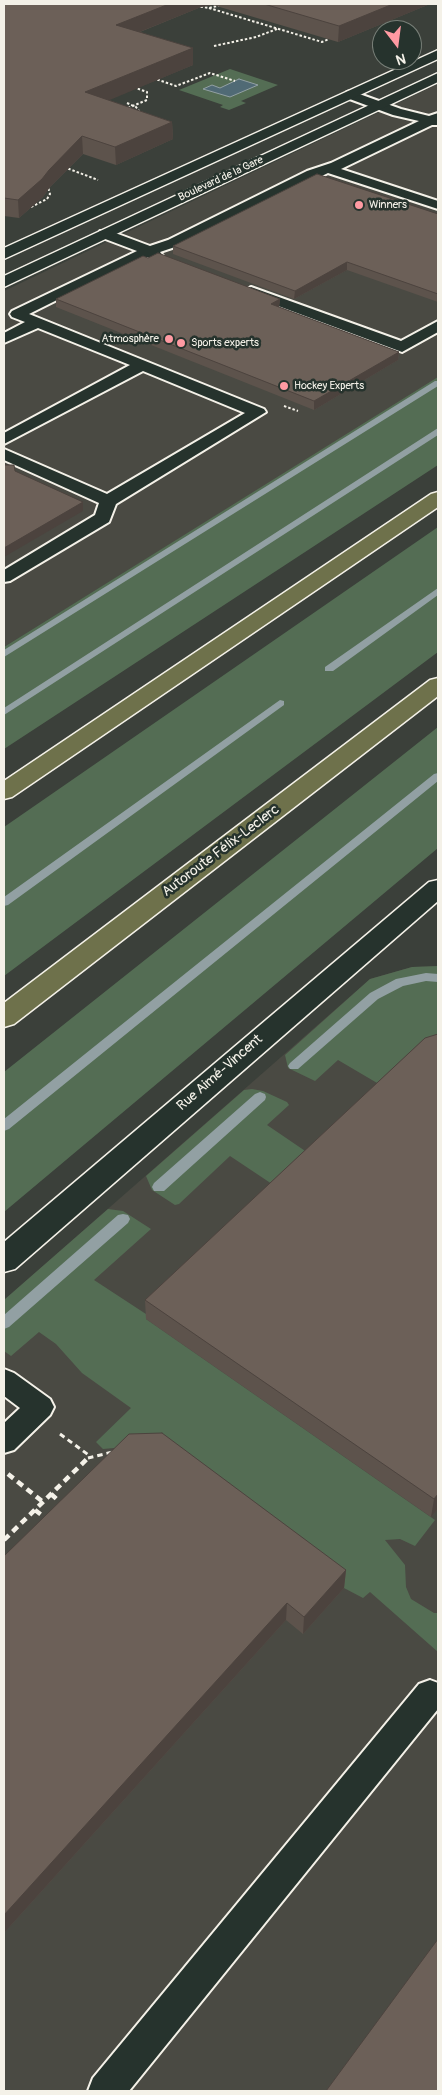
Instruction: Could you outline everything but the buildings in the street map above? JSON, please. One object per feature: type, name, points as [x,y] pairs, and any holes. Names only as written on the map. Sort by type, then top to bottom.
[{"type":"highway","points":[[4,792],[438,498]]},
{"type":"highway","name":"Autoroute Félix-Leclerc","points":[[4,1017],[438,685]]},
{"type":"main road","name":"Boulevard de la Gare","points":[[4,254],[438,54]]},
{"type":"main road","name":"Boulevard de la Gare","points":[[4,282],[438,77]]},
{"type":"main road","name":"Rue Aimé-Vincent","points":[[4,1260],[427,913],[438,888]]},
{"type":"lane","points":[[351,95],[397,112],[436,119]]},
{"type":"lane","points":[[10,311],[124,261],[173,243],[312,174],[328,169],[436,119]]},
{"type":"lane","points":[[328,169],[436,202]]},
{"type":"lane","points":[[105,234],[141,247],[167,260]]},
{"type":"lane","points":[[239,287],[402,347],[438,326]]},
{"type":"lane","points":[[4,577],[103,518],[108,501],[258,412],[10,311]]},
{"type":"lane","points":[[4,339],[37,322]]},
{"type":"lane","points":[[4,439],[142,364]]},
{"type":"lane","points":[[4,454],[108,501]]},
{"type":"lane","points":[[4,1381],[40,1407],[4,1441]]},
{"type":"lane","points":[[106,2091],[430,1695]]},
{"type":"path","points":[[209,8],[225,4]]},
{"type":"path","points":[[190,5],[209,8],[322,42],[329,39]]},
{"type":"path","points":[[257,23],[265,20]]},
{"type":"path","points":[[214,46],[256,37],[277,29]]},
{"type":"path","points":[[151,78],[176,86],[210,73],[235,81]]},
{"type":"path","points":[[127,108],[136,107],[147,100],[148,96],[142,89],[128,86]]},
{"type":"path","points":[[127,103],[136,107],[139,111],[131,114]]},
{"type":"path","points":[[57,164],[101,181]]},
{"type":"path","points":[[30,207],[46,199],[50,194],[47,186],[42,184]]},
{"type":"path","points":[[4,1540],[90,1456],[123,1450]]},
{"type":"path","points":[[4,1471],[44,1502]]},
{"type":"path","points":[[51,1494],[64,1505]]},
{"type":"path","points":[[35,1510],[48,1521]]},
{"type":"shaded area","points":[[438,84],[438,378],[4,647],[4,291]]},
{"type":"shaded area","points":[[438,966],[438,2091],[4,2091],[4,1300],[370,979],[412,967]]},
{"type":"green space","points":[[230,69],[278,85],[241,101],[246,103],[229,110],[220,107],[223,105],[179,90]]},
{"type":"green space","points":[[438,377],[438,465],[4,749],[4,647]]},
{"type":"green space","points":[[438,527],[438,652],[4,976],[4,827]]},
{"type":"green space","points":[[438,727],[438,848],[4,1212],[4,1072]]},
{"type":"green space","points":[[438,966],[438,1053],[389,1090],[338,1060],[315,1081],[288,1068],[285,1055],[370,979],[412,967]]},
{"type":"green space","points":[[244,1090],[263,1091],[287,1102],[289,1105],[267,1125],[317,1159],[281,1190],[230,1156],[179,1204],[175,1205],[152,1190],[146,1176]]},
{"type":"green space","points":[[108,1209],[123,1211],[151,1229],[94,1280],[149,1316],[146,1319],[435,1520],[415,1546],[400,1539],[385,1540],[405,1565],[406,1587],[411,1599],[434,1613],[438,1613],[438,1652],[370,1592],[363,1598],[344,1588],[147,1445],[103,1449],[96,1442],[131,1408],[82,1373],[56,1344],[39,1332],[11,1356],[4,1351],[4,1300]]},
{"type":"water","points":[[239,79],[258,85],[230,97],[203,89],[212,85],[220,88]]},
{"type":"waterway","points":[[4,654],[438,383]]},
{"type":"waterway","points":[[4,712],[438,431]]},
{"type":"waterway","points":[[329,669],[438,591]]},
{"type":"waterway","points":[[4,902],[280,703]]},
{"type":"waterway","points":[[4,1126],[438,776]]},
{"type":"waterway","points":[[294,1066],[374,996],[400,982],[426,977],[438,978]]},
{"type":"waterway","points":[[159,1187],[260,1097]]},
{"type":"waterway","points":[[4,1323],[123,1219]]},
{"type":"place","name":"Winners","points":[[359,205]]},
{"type":"place","name":"Atmosphère","points":[[169,339]]},
{"type":"place","name":"Sports experts","points":[[181,343]]},
{"type":"place","name":"Hockey Experts","points":[[284,386]]}]
